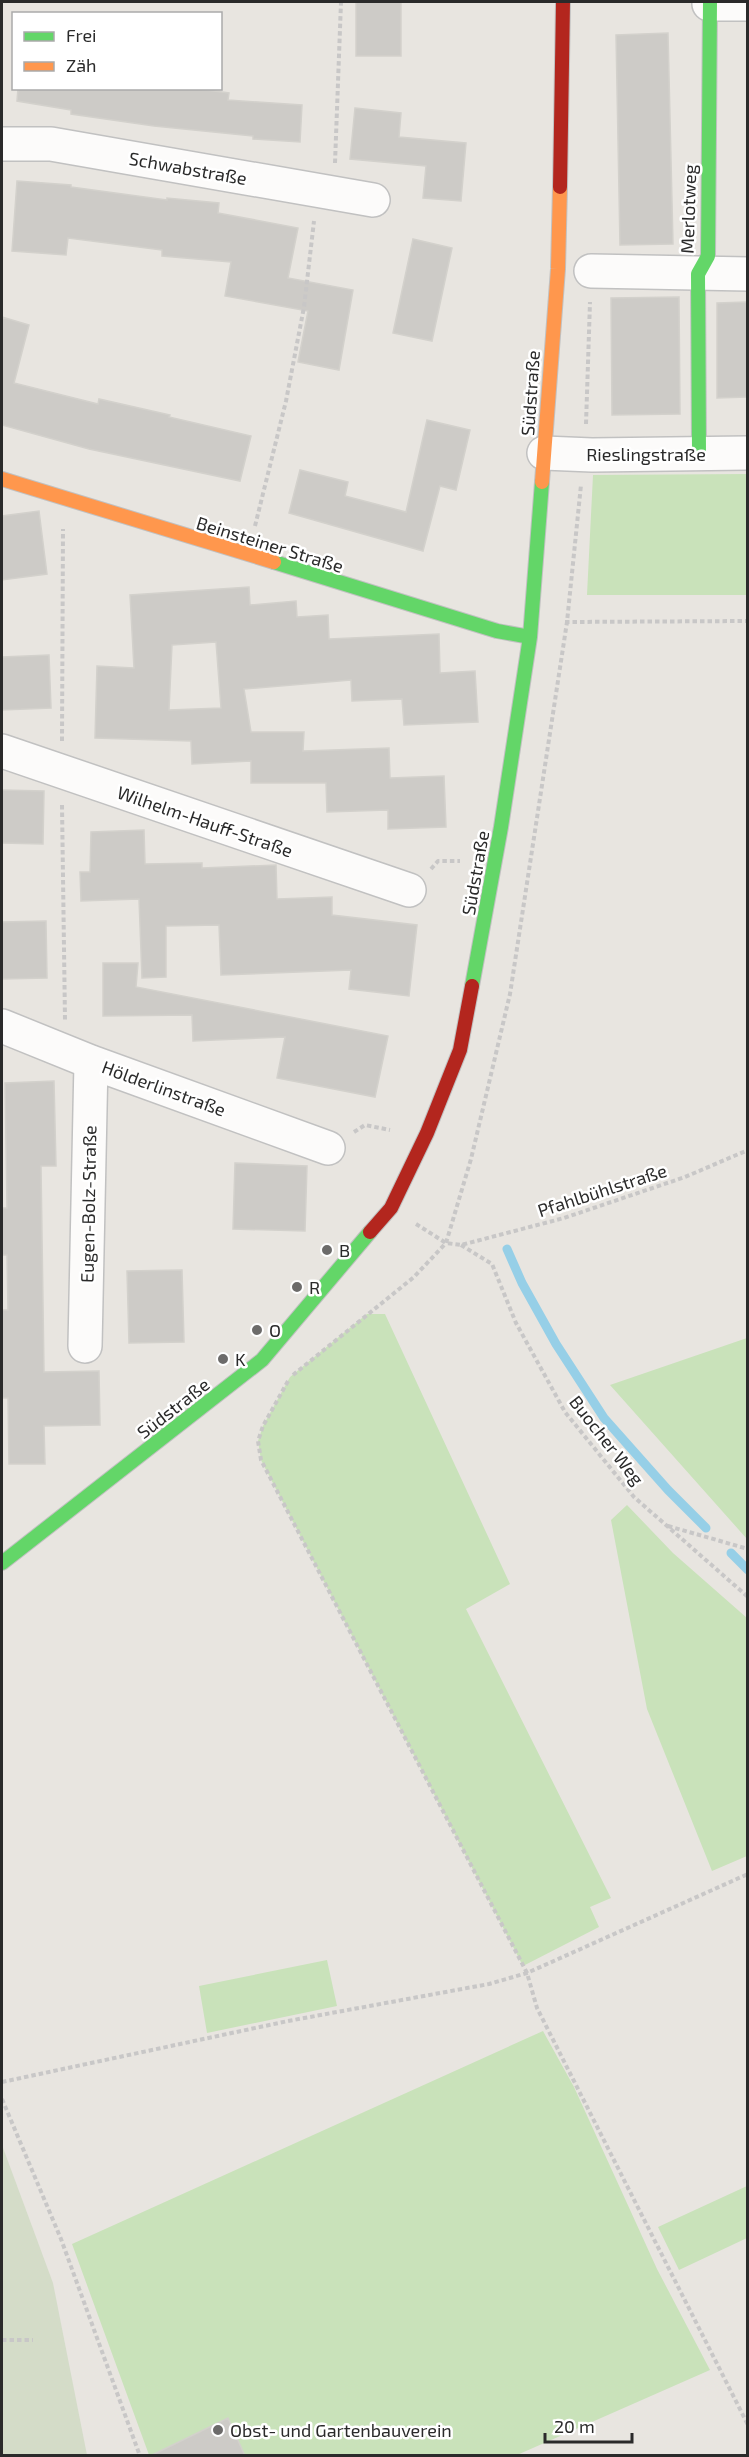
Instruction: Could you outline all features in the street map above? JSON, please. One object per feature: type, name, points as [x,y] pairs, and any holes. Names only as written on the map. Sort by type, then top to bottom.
[{"type":"street","name":"Südstraße","points":[[2,1563],[262,1360],[391,1209],[427,1133],[460,1050],[501,827],[530,637],[558,270],[563,2]]},
{"type":"street","points":[[709,3],[747,4]]},
{"type":"street","name":"Merlotweg","points":[[699,454],[698,274],[708,256],[709,3]]},
{"type":"street","name":"Schwabstraße","points":[[2,144],[51,144],[373,201]]},
{"type":"street","points":[[591,271],[747,274]]},
{"type":"street","name":"Rieslingstraße","points":[[544,453],[592,455],[747,453]]},
{"type":"street","name":"Beinsteiner Straße","points":[[2,479],[497,631],[530,637]]},
{"type":"street","name":"Wilhelm-Hauff-Straße","points":[[2,751],[409,890]]},
{"type":"street","name":"Hölderlinstraße","points":[[2,1026],[78,1057],[328,1148]]},
{"type":"street","name":"Eugen-Bolz-Straße","points":[[78,1057],[85,1346]]},
{"type":"path","points":[[247,556],[286,401],[326,192],[341,2]]},
{"type":"path","points":[[63,498],[62,772],[78,1057]]},
{"type":"path","points":[[567,622],[747,621]]},
{"type":"path","name":"Pfahlbühlstraße","points":[[527,1973],[261,1460],[258,1441],[262,1426],[290,1377],[414,1277],[446,1243],[461,1245],[564,1218],[685,1177],[747,1150]]},
{"type":"path","name":"Buocher Weg","points":[[461,1245],[492,1264],[516,1323],[565,1412],[633,1497],[747,1597]]},
{"type":"path","points":[[666,1525],[747,1549]]},
{"type":"path","points":[[2,2082],[288,2021],[489,1984],[527,1973],[747,1874]]},
{"type":"path","points":[[527,1973],[537,2008],[747,2425]]},
{"type":"path","points":[[2,2099],[61,2239],[140,2456]]},
{"type":"path","points":[[2,2340],[33,2340]]},
{"type":"green space","points":[[747,474],[747,595],[587,595],[593,475]]},
{"type":"green space","points":[[367,1314],[385,1314],[510,1584],[466,1609],[611,1898],[590,1907],[599,1927],[523,1966],[261,1460],[258,1441],[263,1426],[290,1377]]},
{"type":"green space","points":[[748,1338],[747,1539],[610,1385]]},
{"type":"green space","points":[[627,1505],[673,1553],[747,1618],[747,1856],[712,1871],[647,1709],[611,1520]]},
{"type":"green space","points":[[327,1960],[337,2006],[207,2033],[199,1986]]},
{"type":"green space","points":[[543,2031],[574,2087],[657,2269],[710,2370],[517,2455],[149,2455],[72,2244]]},
{"type":"green space","points":[[2,2145],[53,2283],[87,2455],[2,2455]]},
{"type":"green space","points":[[747,2186],[747,2238],[679,2270],[658,2227]]},
{"type":"building","points":[[356,2],[401,2],[401,56],[356,56]]},
{"type":"building","points":[[668,33],[673,244],[620,245],[616,35]]},
{"type":"building","points":[[18,90],[207,90],[229,93],[228,100],[302,105],[300,142],[253,139],[253,136],[154,126],[71,114],[71,110],[17,101]]},
{"type":"building","points":[[355,108],[401,113],[399,137],[466,143],[461,201],[423,198],[426,166],[350,159]]},
{"type":"building","points":[[17,181],[71,185],[71,187],[167,200],[167,198],[219,203],[218,213],[298,228],[288,278],[353,290],[339,370],[298,362],[308,311],[225,296],[231,262],[162,256],[162,250],[68,238],[66,255],[12,251]]},
{"type":"building","points":[[413,239],[452,248],[432,341],[393,333]]},
{"type":"building","points":[[679,297],[680,414],[612,415],[611,298]]},
{"type":"building","points":[[747,302],[747,397],[717,398],[717,303]]},
{"type":"building","points":[[2,317],[29,325],[14,383],[98,404],[99,399],[251,436],[240,481],[89,449],[2,425]]},
{"type":"building","points":[[427,420],[470,430],[456,490],[440,486],[423,551],[289,513],[300,470],[348,482],[345,496],[406,512]]},
{"type":"building","points":[[39,511],[47,574],[2,580],[2,516]]},
{"type":"building","points":[[249,587],[250,605],[296,601],[297,617],[328,615],[329,639],[439,634],[440,673],[475,671],[478,722],[404,725],[402,699],[352,701],[351,680],[244,689],[251,732],[304,732],[303,751],[389,748],[390,778],[444,776],[446,827],[388,829],[388,810],[327,812],[326,783],[251,783],[251,761],[192,764],[191,741],[95,738],[97,666],[134,668],[130,595]],"holes":[[[216,642],[221,708],[169,710],[172,645]]]},
{"type":"building","points":[[49,655],[51,708],[2,710],[2,657]]},
{"type":"building","points":[[2,790],[44,791],[43,844],[2,843]]},
{"type":"building","points":[[144,830],[145,864],[202,863],[202,868],[276,865],[277,899],[332,897],[332,915],[417,925],[409,996],[349,989],[351,970],[221,975],[219,925],[166,926],[166,977],[142,978],[139,899],[81,901],[80,872],[90,872],[91,832]]},
{"type":"building","points":[[46,921],[47,978],[2,979],[2,922]]},
{"type":"building","points":[[103,963],[138,963],[136,987],[388,1036],[375,1097],[277,1078],[285,1037],[193,1041],[192,1015],[103,1016]]},
{"type":"building","points":[[54,1081],[56,1166],[41,1166],[44,1372],[99,1371],[100,1425],[44,1426],[45,1464],[9,1464],[8,1398],[2,1398],[2,1310],[8,1310],[7,1255],[2,1255],[2,1208],[7,1208],[5,1083]]},
{"type":"building","points":[[235,1163],[307,1166],[305,1231],[233,1229]]},
{"type":"building","points":[[182,1270],[184,1342],[129,1343],[127,1271]]},
{"type":"building","name":"Obst- und Gartenbauverein","points":[[228,2418],[245,2456],[150,2456]]},
{"type":"waterway","points":[[507,1249],[522,1283],[556,1344],[604,1418],[668,1490],[706,1528]]},
{"type":"waterway","points":[[731,1553],[748,1570]]},
{"type":"traffic: fast","points":[[699,454],[698,274],[708,256],[710,2]]},
{"type":"traffic: fast","points":[[472,986],[501,827],[530,637],[542,482]]},
{"type":"traffic: fast","points":[[274,562],[497,631],[530,637]]},
{"type":"traffic: fast","points":[[2,1563],[262,1360],[370,1232]]},
{"type":"traffic: slow","points":[[542,482],[558,269],[560,187]]},
{"type":"traffic: slow","points":[[2,479],[274,562]]},
{"type":"traffic: jam","points":[[560,187],[563,2]]},
{"type":"traffic: jam","points":[[370,1232],[391,1208],[427,1133],[460,1050],[472,986]]},
{"type":"place","name":"B","points":[[327,1250]]},
{"type":"place","name":"R","points":[[297,1287]]},
{"type":"place","name":"O","points":[[257,1330]]},
{"type":"place","name":"K","points":[[223,1359]]},
{"type":"place","name":"Obst- und Gartenbauverein","points":[[218,2430]]}]
